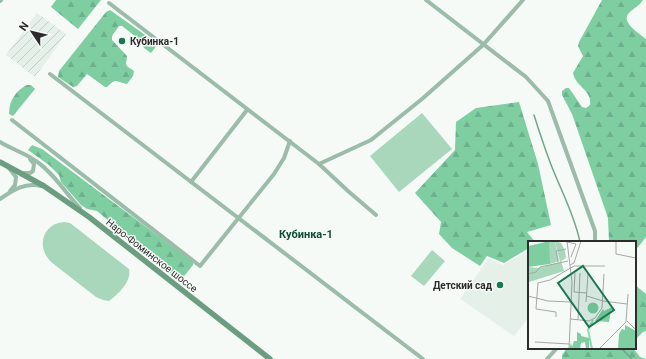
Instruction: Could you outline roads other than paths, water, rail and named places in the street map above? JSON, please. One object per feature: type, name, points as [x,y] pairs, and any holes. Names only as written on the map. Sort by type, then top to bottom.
[{"type":"main road","name":"Наро-Фоминское шоссе","points":[[0,157],[18,171]]},
{"type":"main road","name":"Наро-Фоминское шоссе","points":[[0,162],[44,186],[89,217],[270,359]]},
{"type":"street","points":[[426,0],[526,77],[548,101],[595,232],[595,241]]},
{"type":"street","points":[[319,164],[370,140],[422,99],[483,45],[523,0]]},
{"type":"street","points":[[109,3],[319,164],[348,192],[376,215]]},
{"type":"street","points":[[50,74],[423,359]]},
{"type":"street","points":[[191,182],[247,110]]},
{"type":"street","points":[[12,120],[200,266],[274,174],[284,158],[290,141]]},
{"type":"street","points":[[0,142],[35,160],[89,217]]},
{"type":"street","points":[[18,171],[30,173],[34,168],[33,162],[26,156]]},
{"type":"street","points":[[0,162],[16,177],[15,185],[8,194]]},
{"type":"street","points":[[0,199],[28,185],[44,186]]},
{"type":"street","points":[[547,359],[556,349]]},
{"type":"waterway","points":[[534,115],[550,162],[574,221],[580,241]]},
{"type":"waterway","points":[[622,349],[632,359]]},
{"type":"place","name":"Кубинка-1","points":[[122,41]]},
{"type":"place","name":"Детский сад","points":[[500,285]]},
{"type":"district","name":"Кубинка-1","points":[[306,234]]}]
